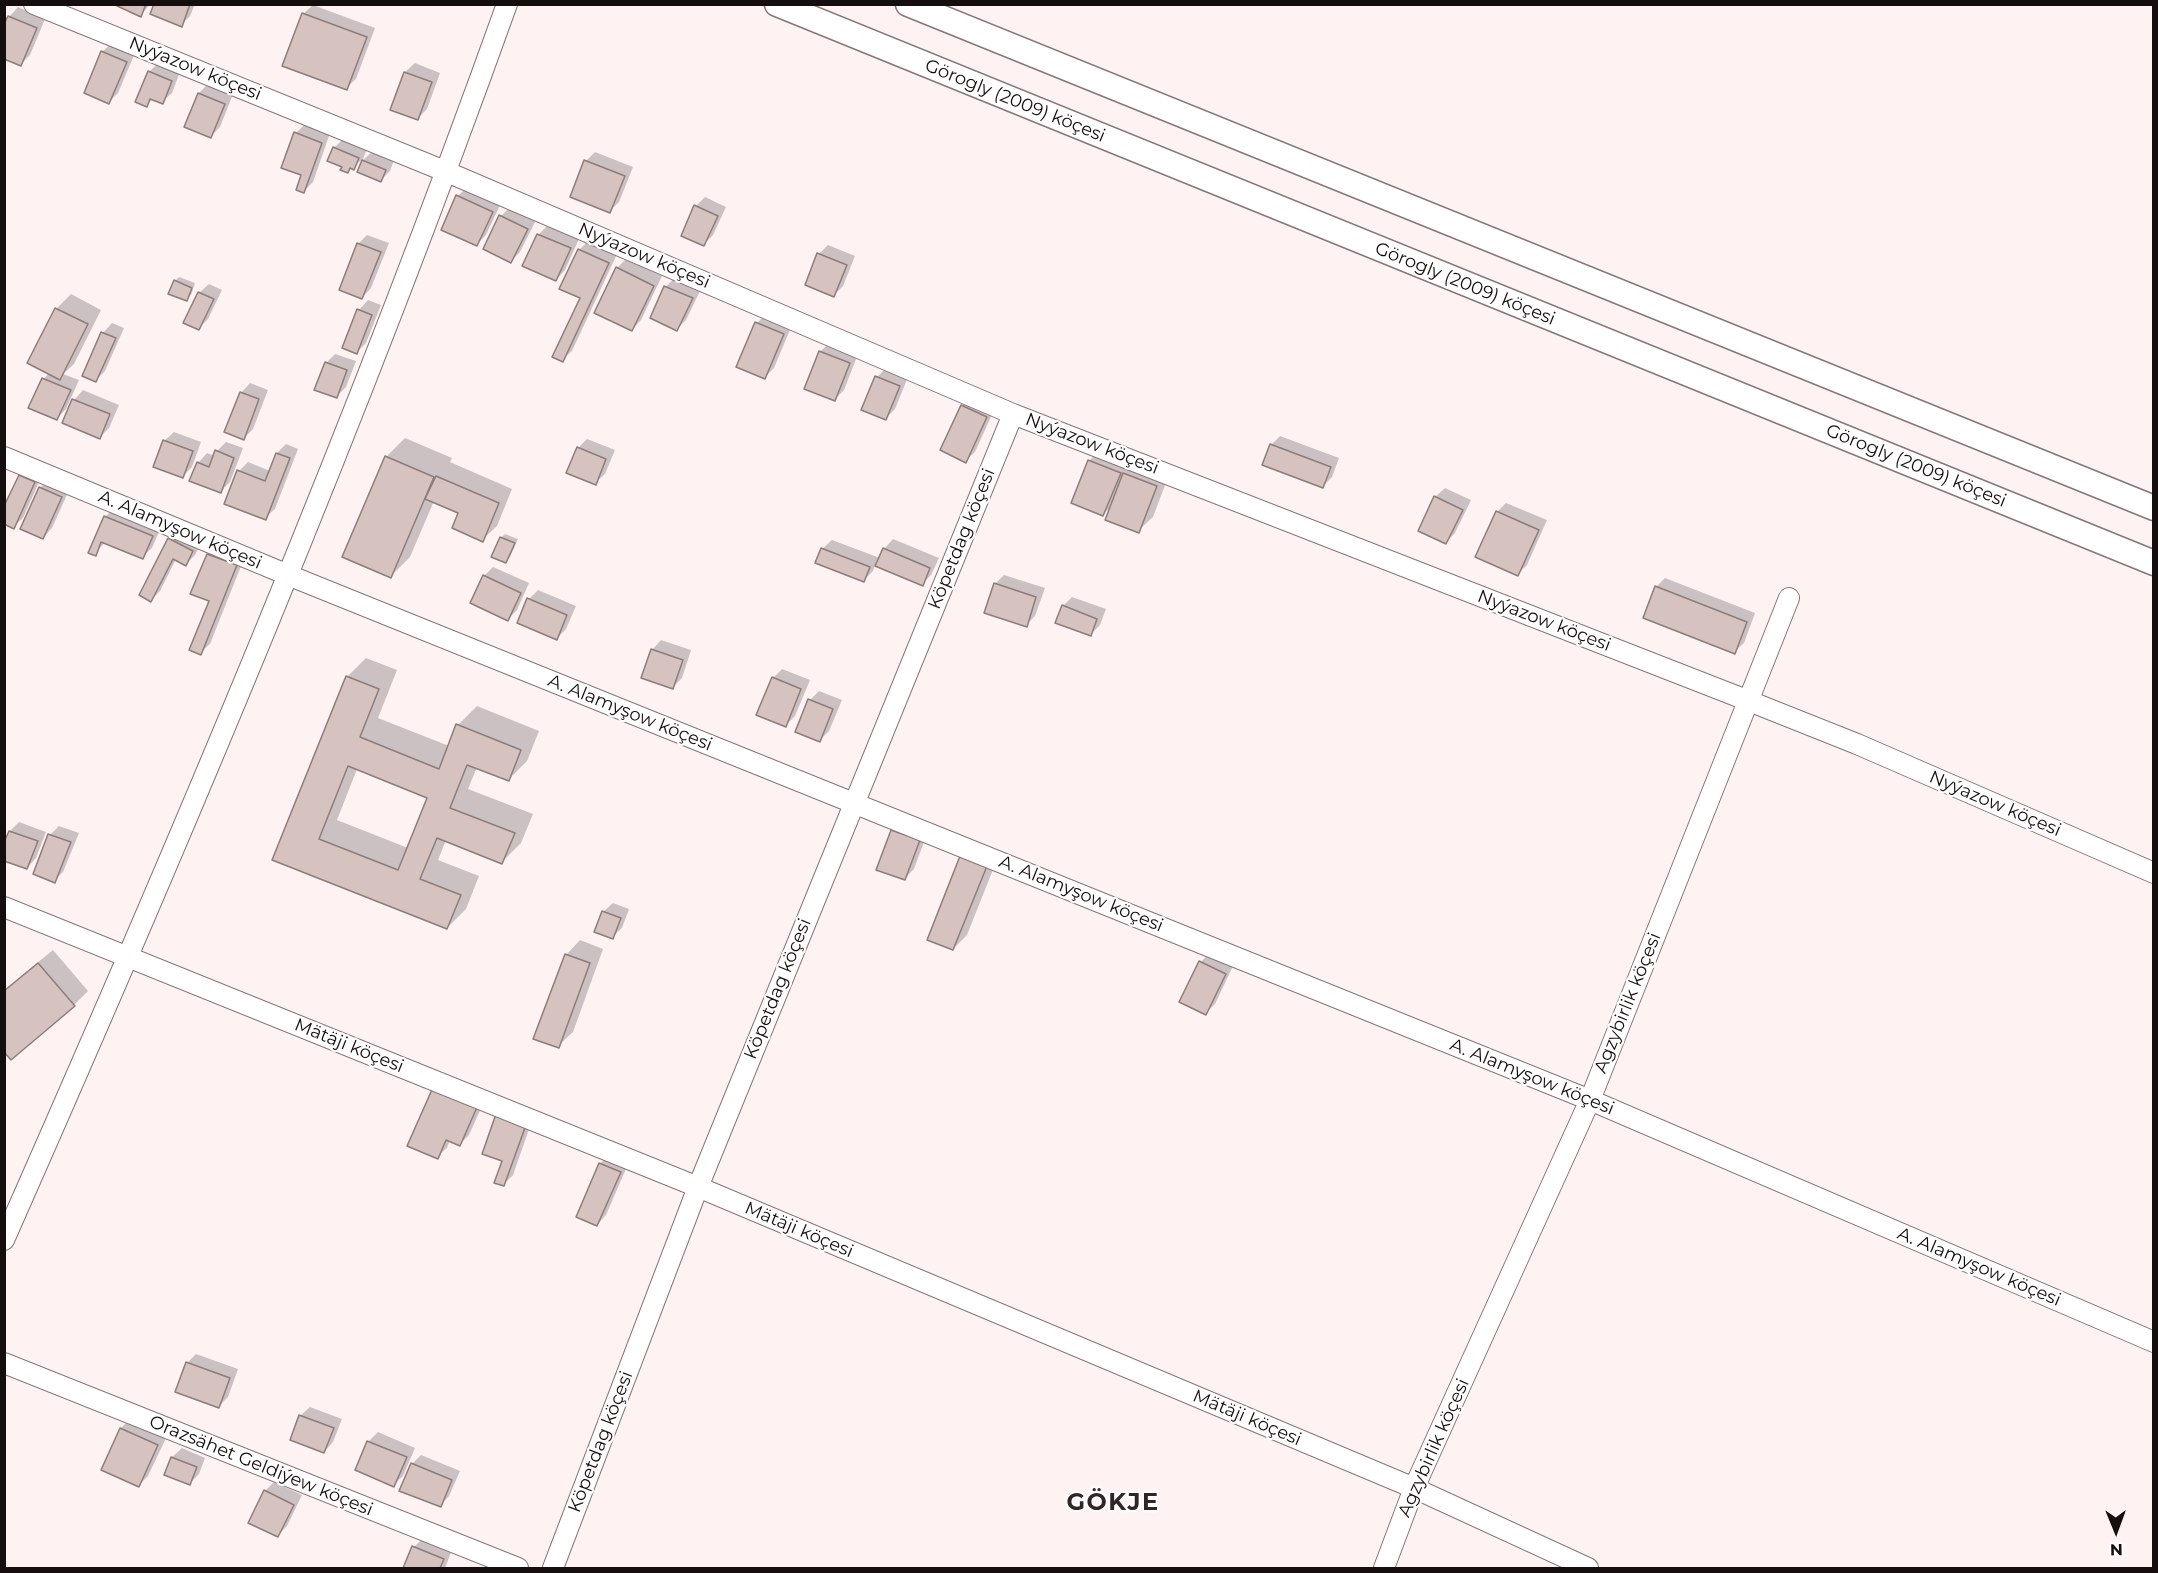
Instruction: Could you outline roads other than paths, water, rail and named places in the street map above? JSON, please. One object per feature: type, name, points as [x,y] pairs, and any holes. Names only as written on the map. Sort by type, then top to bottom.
[{"type":"main road","name":"Görogly (2009) köçesi","points":[[777,4],[2154,563]]},
{"type":"main road","points":[[908,4],[2154,508]]},
{"type":"street","name":"Nyýazow köçesi","points":[[34,4],[447,172],[1013,414],[1857,744],[2154,873]]},
{"type":"street","points":[[4,1239],[129,957],[288,575],[447,172],[507,4]]},
{"type":"street","name":"Köpetdag köçesi","points":[[553,1569],[698,1187],[1013,414]]},
{"type":"street","name":"A. Alamyşow köçesi","points":[[4,457],[288,575],[1590,1100],[2154,1342]]},
{"type":"street","name":"Agzybirlik köçesi","points":[[1384,1569],[1414,1488],[1590,1100],[1789,598]]},
{"type":"street","name":"Mätäji köçesi","points":[[4,907],[698,1187],[1414,1488],[1588,1569]]},
{"type":"street","name":"Orazsähet Geldiýew köçesi","points":[[4,1363],[518,1569]]},
{"type":"district","name":"GÖKJE","points":[[1113,1503]]}]
